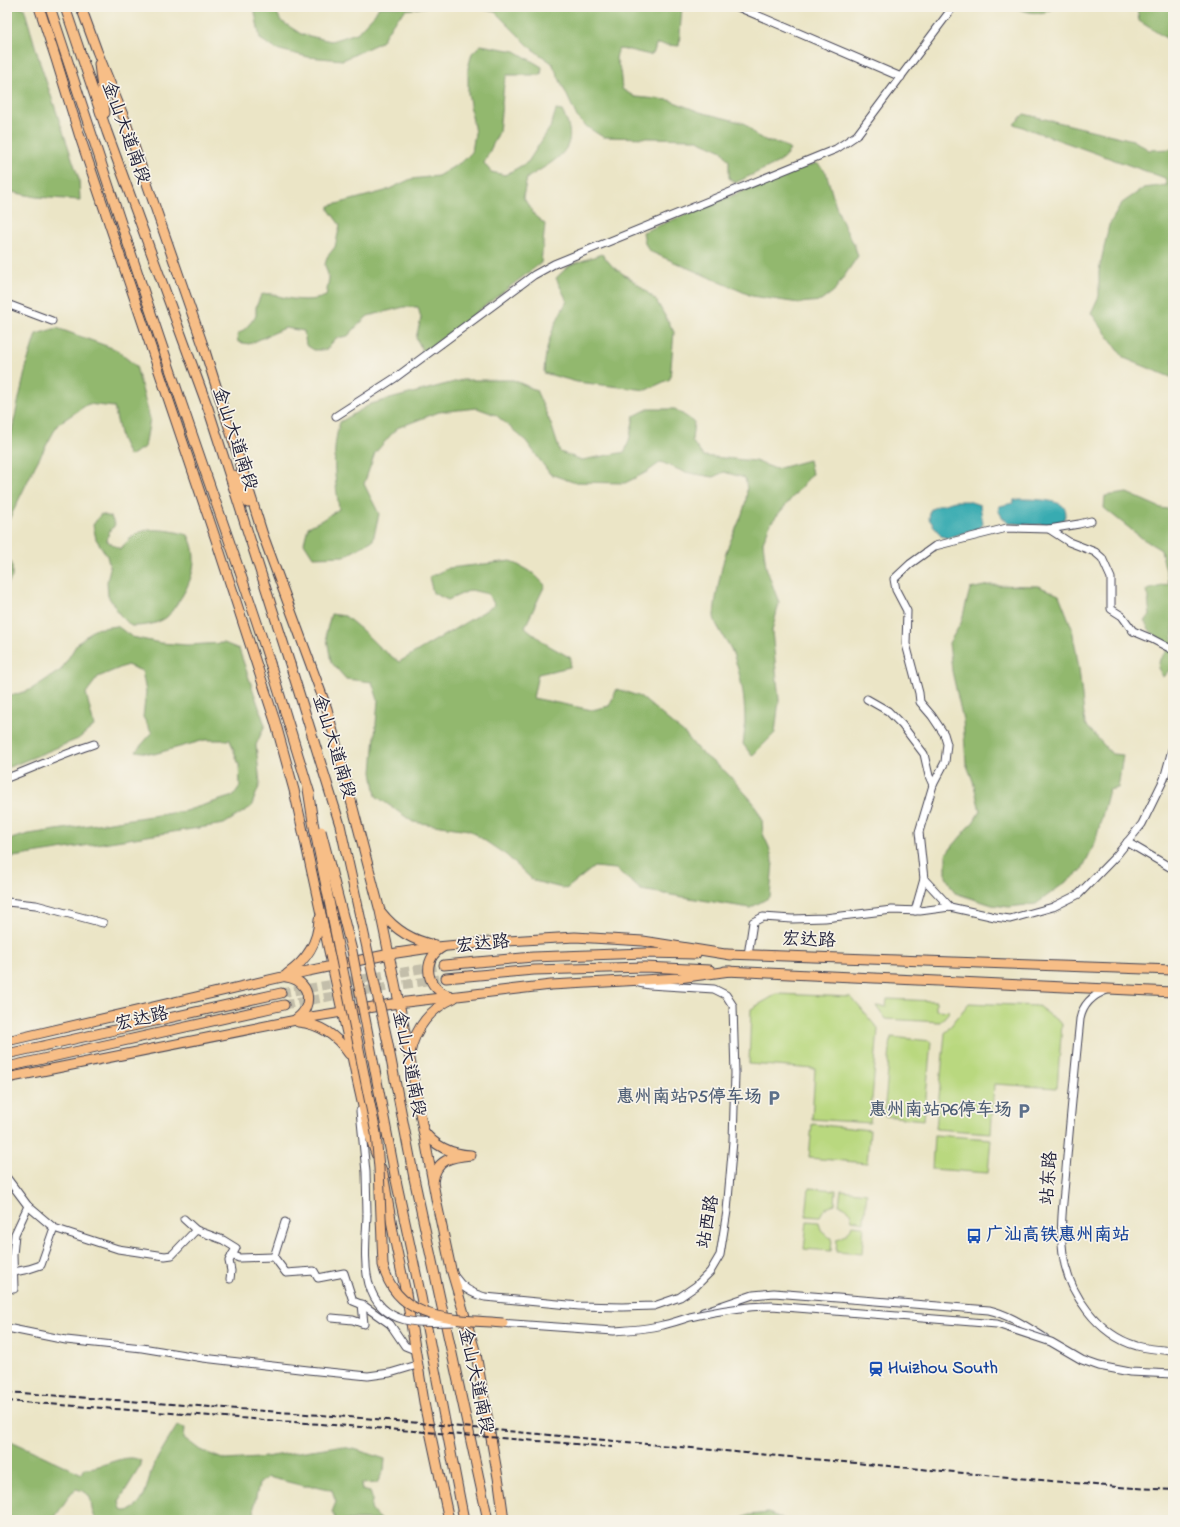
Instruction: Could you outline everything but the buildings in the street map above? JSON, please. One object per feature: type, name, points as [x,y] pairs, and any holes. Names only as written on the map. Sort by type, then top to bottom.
[{"type":"main road","points":[[39,7],[79,134],[216,540],[275,721],[294,790],[369,1133],[383,1174],[406,1293],[425,1408],[449,1520]]},
{"type":"main road","name":"金山大道南段","points":[[50,7],[92,138],[197,449],[250,598],[337,890],[352,951],[464,1520]]},
{"type":"main road","name":"金山大道南段","points":[[64,7],[107,132],[219,443],[340,825],[387,1039],[414,1178],[488,1520]]},
{"type":"main road","points":[[81,7],[97,51],[126,120],[205,351],[263,535],[327,709],[390,954],[433,1186],[451,1270],[476,1354],[499,1483],[504,1520]]},
{"type":"main road","points":[[97,51],[107,132]]},
{"type":"main road","points":[[56,59],[92,138]]},
{"type":"main road","points":[[219,443],[263,535]]},
{"type":"main road","points":[[197,449],[216,540]]},
{"type":"main road","points":[[308,789],[313,822],[376,1133],[383,1266],[385,1273],[396,1294],[407,1304],[421,1311],[461,1320],[503,1323]]},
{"type":"main road","points":[[282,977],[301,963],[311,949],[318,928],[318,905]]},
{"type":"main road","points":[[380,911],[394,926],[412,938],[436,945],[448,946]]},
{"type":"main road","points":[[7,1041],[332,966],[390,954],[448,946],[574,938],[643,941],[731,954]]},
{"type":"main road","points":[[448,946],[432,956],[428,965],[428,976],[432,985],[439,992],[453,996]]},
{"type":"main road","name":"宏达路","points":[[444,965],[533,957],[645,953],[731,954],[1173,970]]},
{"type":"main road","name":"宏达路","points":[[446,978],[534,970],[645,967],[1173,992]]},
{"type":"main road","points":[[7,1078],[290,1021],[398,1003],[551,985],[679,978],[730,971]]},
{"type":"main road","points":[[282,977],[292,978],[300,982],[307,994],[307,1004],[303,1013],[290,1021]]},
{"type":"main road","name":"宏达路","points":[[7,1054],[281,993]]},
{"type":"main road","points":[[410,1058],[416,1035],[426,1019],[441,1005],[463,995]]},
{"type":"main road","name":"宏达路","points":[[7,1067],[284,1005]]},
{"type":"main road","points":[[290,1021],[310,1024],[330,1033],[341,1043],[353,1062]]},
{"type":"main road","points":[[422,1129],[432,1141],[444,1149],[458,1154],[471,1155],[453,1157],[445,1161],[436,1171],[433,1186]]},
{"type":"street","points":[[738,7],[901,76]]},
{"type":"street","points":[[336,416],[394,378],[534,275],[554,264],[836,149],[848,142],[857,135],[953,7]]},
{"type":"street","points":[[7,304],[52,321]]},
{"type":"street","points":[[915,911],[924,879],[919,832],[933,785],[945,762],[947,744],[944,734],[920,702],[906,644],[907,611],[896,590],[894,578],[935,546],[1007,528],[1049,529],[1080,524],[1091,520]]},
{"type":"street","points":[[1049,529],[1069,542],[1095,552],[1102,558],[1111,578],[1111,608],[1122,616],[1133,631],[1173,650]]},
{"type":"street","points":[[867,699],[888,711],[902,725],[924,754],[929,776],[933,785]]},
{"type":"street","points":[[7,778],[37,767],[69,752],[94,744]]},
{"type":"street","points":[[748,955],[752,922],[763,916],[825,918],[892,910],[915,911],[950,907],[1010,919],[1053,907],[1080,894],[1116,856],[1142,824],[1164,779],[1173,746]]},
{"type":"street","points":[[1127,842],[1173,869]]},
{"type":"street","points":[[924,879],[950,907]]},
{"type":"street","points":[[7,902],[36,905],[103,923]]},
{"type":"street","name":"站西路","points":[[451,1270],[461,1285],[470,1292],[480,1296],[579,1306],[622,1308],[654,1306],[676,1299],[696,1286],[715,1264],[720,1255],[724,1241],[731,1165],[735,1073],[733,1006],[726,995],[714,988],[649,984],[628,981]]},
{"type":"street","name":"站东路","points":[[1115,990],[1103,992],[1092,997],[1084,1006],[1080,1019],[1071,1103],[1063,1211],[1062,1252],[1067,1273],[1075,1292],[1087,1310],[1101,1324],[1118,1336],[1136,1345],[1173,1351]]},
{"type":"street","points":[[358,1084],[366,1172],[367,1278],[374,1298],[393,1316],[412,1321],[503,1323],[614,1330],[647,1328],[733,1309],[754,1306],[772,1306],[998,1324],[1051,1342]]},
{"type":"street","points":[[7,1178],[28,1206],[54,1228],[118,1249],[165,1256],[172,1255],[196,1230]]},
{"type":"street","points":[[14,1290],[13,1255],[15,1234],[28,1206]]},
{"type":"street","points":[[184,1219],[196,1230],[223,1240],[236,1248],[229,1262],[231,1272],[230,1280]]},
{"type":"street","points":[[274,1257],[285,1222]]},
{"type":"street","points":[[14,1272],[29,1270],[41,1265],[54,1228]]},
{"type":"street","points":[[232,1255],[240,1258],[274,1257]]},
{"type":"street","points":[[274,1257],[286,1273],[314,1271],[318,1278],[344,1273],[353,1301],[362,1304],[390,1324],[405,1346],[415,1350]]},
{"type":"street","points":[[690,1318],[730,1301],[753,1294],[774,1293],[989,1310],[1012,1318],[1082,1360],[1098,1366],[1130,1372],[1173,1374]]},
{"type":"street","points":[[332,1318],[353,1320],[364,1324],[362,1304]]},
{"type":"street","points":[[7,1328],[66,1340],[142,1348],[203,1358],[368,1376],[390,1373],[417,1365]]},
{"type":"green space","points":[[7,7],[24,8],[40,63],[79,179],[80,200],[36,197],[7,191]]},
{"type":"green space","points":[[254,7],[274,7],[281,21],[301,34],[331,41],[357,33],[375,14],[379,7],[425,7],[406,10],[393,23],[381,42],[343,60],[308,57],[276,49],[260,39]]},
{"type":"green space","points":[[473,7],[607,7],[606,9],[612,12],[619,11],[621,7],[682,7],[679,46],[656,44],[654,52],[650,55],[618,49],[616,59],[620,69],[622,89],[635,97],[669,100],[700,112],[744,123],[757,136],[769,142],[780,143],[790,150],[781,161],[735,183],[729,178],[729,161],[722,151],[695,139],[603,137],[587,127],[577,117],[552,63],[532,49],[495,12]]},
{"type":"green space","points":[[1013,7],[1055,7],[1045,12],[1034,13]]},
{"type":"green space","points":[[1137,7],[1173,7],[1173,39],[1166,38],[1139,21]]},
{"type":"green space","points":[[481,45],[515,51],[542,67],[541,75],[507,75],[504,84],[499,132],[484,163],[491,172],[505,175],[528,162],[551,126],[556,110],[562,111],[568,124],[570,135],[564,152],[548,165],[527,178],[523,197],[535,216],[545,224],[541,263],[427,350],[423,351],[416,338],[421,318],[418,307],[404,307],[368,316],[348,336],[336,338],[326,350],[314,350],[306,345],[304,331],[285,328],[249,344],[238,342],[237,335],[246,328],[256,316],[256,307],[261,295],[269,294],[298,300],[315,299],[326,296],[329,278],[325,265],[327,257],[335,247],[340,225],[329,210],[329,206],[385,191],[411,179],[438,176],[463,161],[472,152],[475,133],[468,93],[468,68],[472,53]]},
{"type":"green space","points":[[1024,114],[1133,140],[1149,150],[1173,149],[1173,378],[1124,358],[1091,313],[1099,296],[1099,271],[1109,225],[1122,203],[1144,188],[1167,185],[1165,178],[1014,124]]},
{"type":"green space","points":[[817,163],[826,172],[835,204],[858,256],[834,291],[821,301],[799,303],[752,296],[649,251],[645,243],[643,232],[788,173]]},
{"type":"green space","points":[[602,254],[613,267],[635,282],[656,300],[674,332],[670,379],[646,390],[577,382],[544,373],[548,345],[567,301],[556,278],[570,265]]},
{"type":"green space","points":[[57,328],[115,349],[136,366],[150,419],[145,447],[129,456],[121,438],[114,407],[88,404],[58,424],[35,466],[7,524],[7,452],[27,363],[36,334]]},
{"type":"green space","points":[[462,380],[513,380],[536,390],[551,424],[560,452],[582,460],[625,452],[630,437],[634,416],[648,409],[675,409],[694,422],[692,441],[703,456],[755,461],[776,469],[809,460],[812,474],[770,524],[763,542],[766,567],[779,603],[772,631],[779,700],[775,733],[752,756],[743,744],[745,709],[739,672],[731,649],[718,628],[714,616],[715,603],[724,559],[744,509],[747,488],[745,478],[724,472],[713,477],[684,472],[661,462],[647,472],[625,483],[573,482],[550,474],[526,441],[496,415],[477,408],[439,412],[397,428],[375,453],[364,484],[379,514],[373,540],[345,556],[313,557],[304,543],[308,527],[339,509],[335,476],[335,443],[340,422],[371,404]]},
{"type":"green space","points":[[1127,493],[1161,508],[1173,510],[1173,666],[1163,677],[1158,668],[1160,659],[1170,647],[1151,632],[1144,621],[1150,616],[1147,590],[1169,584],[1161,550],[1143,539],[1104,508],[1105,496]]},
{"type":"green space","points":[[101,514],[111,517],[115,525],[109,532],[107,541],[120,549],[136,534],[147,530],[169,531],[188,535],[194,553],[194,562],[190,580],[181,597],[168,616],[163,620],[141,626],[131,626],[120,615],[108,596],[107,582],[110,568],[107,556],[96,539],[93,525]]},
{"type":"green space","points":[[7,552],[12,566],[12,577],[7,585]]},
{"type":"green space","points":[[511,561],[534,574],[545,585],[525,627],[546,644],[571,658],[570,667],[538,674],[533,698],[592,710],[609,706],[617,689],[641,697],[686,735],[699,751],[726,772],[753,802],[762,819],[763,834],[769,847],[773,862],[770,897],[750,908],[641,890],[616,869],[594,867],[566,889],[534,881],[506,855],[469,830],[413,822],[376,796],[372,772],[378,700],[372,682],[346,679],[331,662],[326,633],[331,614],[345,616],[379,647],[399,662],[495,605],[488,594],[471,590],[448,600],[433,593],[429,577],[449,568]]},
{"type":"green space","points":[[989,585],[1038,586],[1059,595],[1072,628],[1079,668],[1085,724],[1112,754],[1123,755],[1118,788],[1109,790],[1095,843],[1081,871],[1036,904],[1009,907],[992,905],[955,893],[946,877],[946,854],[974,821],[980,811],[973,781],[966,763],[963,720],[952,671],[949,643],[961,623],[970,589]]},
{"type":"green space","points":[[117,626],[132,637],[160,643],[188,645],[224,643],[239,649],[265,725],[256,745],[260,784],[251,807],[224,824],[7,858],[7,840],[29,834],[185,811],[233,796],[240,786],[239,765],[230,740],[205,740],[154,754],[136,751],[152,733],[143,717],[146,692],[142,671],[127,665],[98,677],[86,693],[94,726],[78,739],[7,768],[7,697],[30,690],[61,670],[77,644],[94,629]]},
{"type":"green space","points":[[777,994],[851,997],[878,1029],[870,1123],[812,1119],[815,1069],[749,1064],[751,1009]]},
{"type":"green space","points":[[887,999],[936,1001],[936,1010],[950,1011],[940,1022],[885,1019],[876,1006],[886,1007]]},
{"type":"green space","points":[[969,1003],[1038,1006],[1062,1024],[1057,1088],[994,1084],[991,1133],[936,1129],[945,1033]]},
{"type":"green space","points":[[891,1037],[931,1041],[924,1120],[884,1116]]},
{"type":"green space","points":[[812,1124],[870,1130],[867,1163],[809,1158]]},
{"type":"green space","points":[[934,1135],[991,1139],[988,1173],[932,1169]]},
{"type":"green space","points":[[809,1188],[836,1190],[835,1204],[825,1209],[820,1217],[806,1216]]},
{"type":"green space","points":[[841,1190],[867,1193],[864,1222],[852,1220],[851,1214],[848,1210],[839,1205]]},
{"type":"green space","points":[[807,1221],[819,1222],[820,1228],[823,1232],[832,1238],[831,1251],[804,1249]]},
{"type":"green space","points":[[852,1225],[864,1226],[862,1254],[836,1252],[837,1239],[847,1234]]},
{"type":"green space","points":[[177,1426],[185,1428],[184,1438],[200,1450],[225,1460],[259,1458],[338,1446],[357,1450],[385,1459],[384,1470],[377,1483],[361,1484],[362,1490],[370,1492],[372,1497],[372,1511],[381,1520],[336,1520],[332,1512],[336,1502],[332,1490],[316,1486],[304,1486],[268,1477],[259,1484],[254,1505],[255,1520],[97,1520],[92,1510],[90,1498],[83,1491],[76,1489],[71,1493],[53,1520],[7,1520],[7,1439],[82,1474],[85,1468],[92,1468],[122,1459],[135,1458],[141,1461],[141,1465],[119,1501],[121,1510],[125,1511],[134,1508],[141,1501],[151,1471]]},
{"type":"green space","points":[[768,1513],[786,1520],[738,1520],[749,1515]]},
{"type":"water","points":[[1014,500],[1043,500],[1061,504],[1066,513],[1064,519],[1058,523],[1035,525],[1009,523],[1002,517],[998,510],[1000,506],[1013,503]]},
{"type":"water","points":[[955,501],[968,501],[980,505],[983,524],[980,528],[947,538],[941,536],[929,519],[930,510],[937,506]]},
{"type":"tunnel","points":[[281,993],[444,965]]},
{"type":"tunnel","points":[[284,1005],[446,978]]},
{"type":"railway","points":[[7,1392],[375,1419],[1117,1487],[1173,1490]]},
{"type":"railway","points":[[7,1401],[613,1447]]},
{"type":"place","name":"惠州南站P5停车场","points":[[774,1098]]},
{"type":"place","name":"惠州南站P6停车场","points":[[1024,1111]]},
{"type":"place","name":"广汕高铁惠州南站","points":[[974,1236]]},
{"type":"place","name":"Huizhou South","points":[[876,1369]]}]
